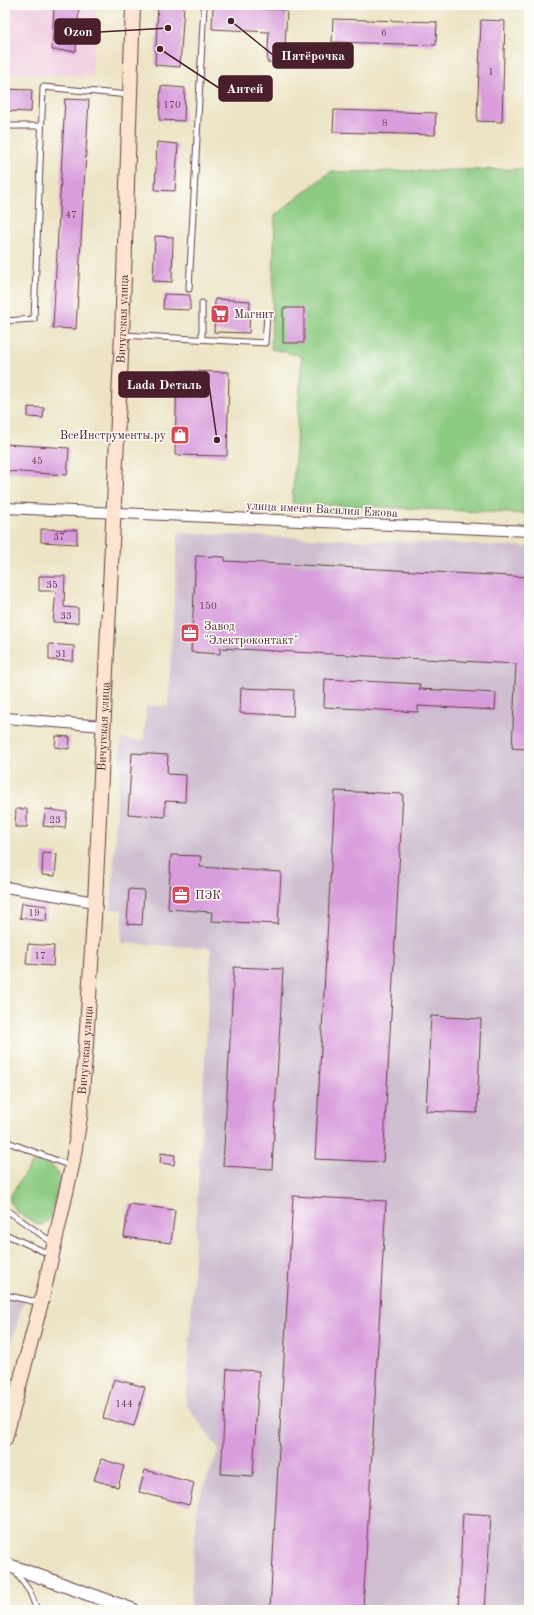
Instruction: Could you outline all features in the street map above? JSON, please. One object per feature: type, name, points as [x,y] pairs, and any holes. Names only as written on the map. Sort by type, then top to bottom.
[{"type":"main road","name":"Вичугская улица","points":[[5,1439],[42,1303],[72,1166],[80,1116],[95,902],[114,512],[134,5]]},
{"type":"street","name":"улица имени Василия Ежова","points":[[5,508],[529,531]]},
{"type":"street","points":[[5,718],[103,726]]},
{"type":"street","points":[[5,887],[95,902]]},
{"type":"street","points":[[8,1566],[133,1610]]},
{"type":"lane","points":[[189,289],[204,5]]},
{"type":"lane","points":[[5,321],[34,319],[43,87],[130,95]]},
{"type":"lane","points":[[5,126],[41,126]]},
{"type":"lane","points":[[202,303],[202,339]]},
{"type":"lane","points":[[122,335],[266,343],[267,315]]},
{"type":"lane","points":[[5,1141],[72,1166]]},
{"type":"lane","points":[[5,1209],[53,1250]]},
{"type":"lane","points":[[5,1234],[53,1250]]},
{"type":"lane","points":[[5,1295],[42,1303]]},
{"type":"lane","points":[[8,1566],[30,1592],[37,1610]]},
{"type":"shaded area","points":[[8,5],[96,5],[92,77],[5,73]]},
{"type":"shaded area","name":"Завод \"Электроконтакт\"","points":[[178,533],[529,547],[529,1610],[190,1610],[197,1503],[219,1450],[186,1404],[211,948],[121,943],[123,910],[111,909],[121,739],[144,741],[146,706],[168,706]]},
{"type":"shaded area","points":[[5,1297],[24,1299],[5,1366]]},
{"type":"green space","points":[[529,169],[529,514],[292,503],[302,356],[271,349],[275,215],[330,172]]},
{"type":"green space","points":[[40,1162],[55,1168],[60,1181],[50,1218],[42,1225],[15,1210],[10,1201],[10,1196],[31,1164]]},
{"type":"building","points":[[54,5],[79,5],[76,51],[52,50]]},
{"type":"building","points":[[158,5],[184,5],[180,67],[155,65]]},
{"type":"building","points":[[213,6],[287,10],[284,63],[267,62],[269,32],[212,29]]},
{"type":"building","points":[[333,19],[437,22],[436,45],[332,42]]},
{"type":"building","points":[[481,20],[505,21],[502,122],[477,121]]},
{"type":"building","points":[[161,86],[185,88],[184,121],[159,120]]},
{"type":"building","points":[[5,89],[32,90],[31,112],[5,111]]},
{"type":"building","points":[[65,99],[89,100],[76,329],[53,328]]},
{"type":"building","points":[[334,110],[436,113],[435,135],[333,132]]},
{"type":"building","points":[[157,142],[178,144],[175,191],[155,190]]},
{"type":"building","points":[[155,236],[173,237],[172,282],[153,281]]},
{"type":"building","points":[[164,294],[190,295],[190,310],[163,309]]},
{"type":"building","points":[[215,299],[250,301],[249,333],[214,332]]},
{"type":"building","points":[[283,308],[304,308],[304,343],[283,343]]},
{"type":"building","points":[[177,371],[229,372],[227,456],[175,455]]},
{"type":"building","points":[[28,407],[44,408],[43,418],[28,417]]},
{"type":"building","points":[[5,444],[69,448],[67,475],[5,471]]},
{"type":"building","points":[[41,529],[77,530],[77,544],[41,542]]},
{"type":"building","points":[[196,556],[225,557],[225,561],[529,577],[529,749],[512,748],[516,664],[220,648],[220,654],[191,652]]},
{"type":"building","points":[[39,576],[65,576],[64,607],[78,608],[78,623],[53,622],[56,591],[39,591]]},
{"type":"building","points":[[49,644],[74,646],[73,661],[49,660]]},
{"type":"building","points":[[325,679],[420,684],[419,689],[496,693],[495,710],[418,706],[418,712],[324,707]]},
{"type":"building","points":[[241,688],[294,690],[293,716],[240,713]]},
{"type":"building","points":[[56,736],[70,737],[69,749],[55,747]]},
{"type":"building","points":[[132,753],[168,755],[167,774],[186,775],[185,802],[165,801],[165,817],[128,814]]},
{"type":"building","points":[[335,791],[403,794],[383,1162],[315,1159]]},
{"type":"building","points":[[16,809],[27,809],[27,827],[15,827]]},
{"type":"building","points":[[46,809],[67,812],[65,828],[43,826]]},
{"type":"building","points":[[43,853],[57,854],[55,876],[42,875]]},
{"type":"building","points":[[171,855],[201,856],[200,867],[281,872],[278,924],[211,921],[212,912],[168,909]]},
{"type":"building","points":[[129,889],[144,890],[142,925],[127,924]]},
{"type":"building","points":[[22,903],[47,906],[46,921],[20,918]]},
{"type":"building","points":[[28,944],[54,946],[53,966],[26,964]]},
{"type":"building","points":[[234,967],[283,969],[272,1169],[223,1166]]},
{"type":"building","points":[[431,1016],[481,1019],[477,1113],[426,1111]]},
{"type":"building","points":[[161,1153],[175,1155],[174,1165],[160,1163]]},
{"type":"building","points":[[293,1196],[386,1201],[363,1610],[270,1610]]},
{"type":"building","points":[[129,1204],[175,1210],[171,1243],[124,1237]]},
{"type":"building","points":[[227,1369],[259,1371],[253,1476],[221,1474]]},
{"type":"building","points":[[114,1379],[145,1387],[134,1426],[103,1418]]},
{"type":"building","points":[[101,1459],[124,1466],[118,1487],[94,1480]]},
{"type":"building","points":[[145,1470],[194,1483],[189,1505],[139,1492]]},
{"type":"building","points":[[463,1513],[491,1515],[485,1610],[458,1610]]},
{"type":"place","name":"Пятёрочка","points":[[231,21]]},
{"type":"place","name":"Ozon","points":[[168,28]]},
{"type":"place","name":"Антей","points":[[160,49]]},
{"type":"place","name":"Магнит","points":[[220,314]]},
{"type":"place","name":"ВсеИнструменты.ру","points":[[180,435]]},
{"type":"place","name":"Lada Dеталь","points":[[217,440]]},
{"type":"place","name":"Завод \"Электроконтакт\"","points":[[190,633]]},
{"type":"place","name":"ПЭК","points":[[181,895]]}]
